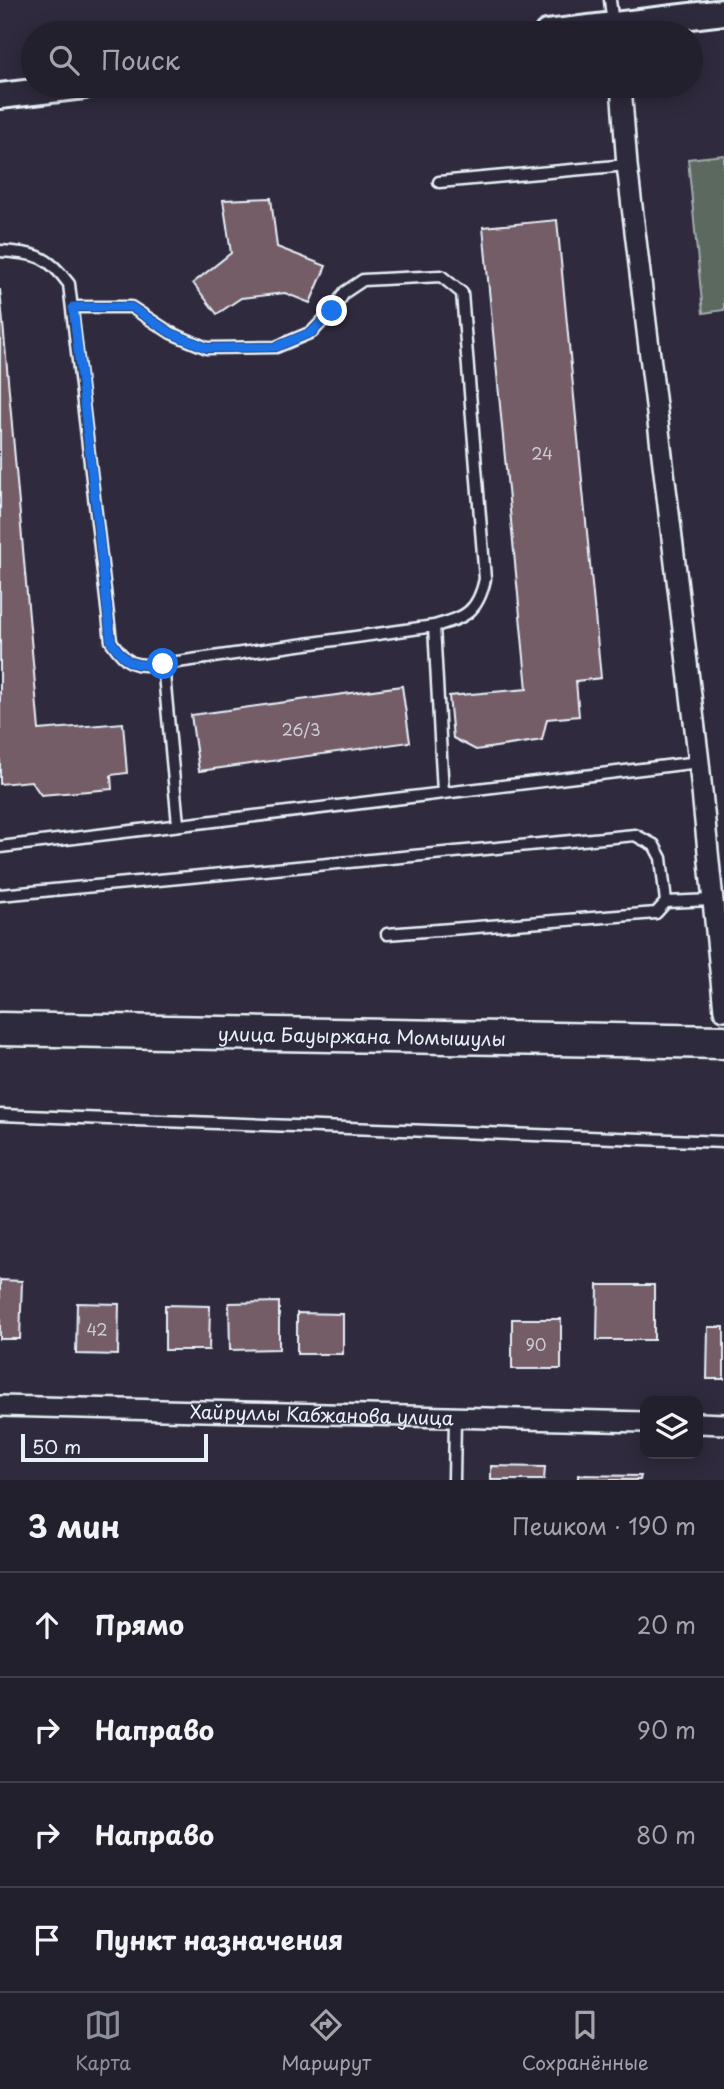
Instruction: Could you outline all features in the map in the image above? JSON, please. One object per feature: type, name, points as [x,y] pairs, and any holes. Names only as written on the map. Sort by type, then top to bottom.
[{"type":"main road","name":"улица Бауыржана Момышулы","points":[[0,1029],[724,1042]]},
{"type":"street","points":[[666,21],[724,12]]},
{"type":"street","points":[[0,96],[21,94]]},
{"type":"street","points":[[622,98],[627,164],[699,762],[724,1010]]},
{"type":"street","name":"Хайруллы Кабжанова улица","points":[[0,1406],[640,1422]]},
{"type":"street","points":[[703,1423],[724,1424]]},
{"type":"lane","points":[[610,0],[613,21]]},
{"type":"lane","points":[[439,182],[627,164]]},
{"type":"lane","points":[[0,251],[34,254],[54,263],[69,284],[111,641],[123,660],[141,666],[163,664],[434,626],[457,620],[481,599],[485,579],[462,293],[441,276],[363,280],[345,292],[312,332],[276,347],[207,348],[171,333],[131,307],[73,307]]},
{"type":"lane","points":[[434,626],[443,793]]},
{"type":"lane","points":[[163,664],[178,824]]},
{"type":"lane","points":[[0,847],[699,762]]},
{"type":"lane","points":[[0,895],[635,835],[654,845],[661,858],[666,902]]},
{"type":"lane","points":[[387,934],[656,913],[666,902],[712,900]]},
{"type":"lane","points":[[0,1115],[724,1142]]},
{"type":"lane","points":[[454,1480],[455,1418]]},
{"type":"green space","points":[[724,155],[724,310],[703,313],[688,159]]},
{"type":"building","points":[[271,198],[277,247],[326,266],[310,303],[285,293],[241,298],[217,314],[193,283],[231,253],[223,200]]},
{"type":"building","points":[[557,220],[601,678],[576,681],[579,716],[547,719],[542,740],[476,750],[453,738],[449,696],[527,689],[483,227]]},
{"type":"building","points":[[0,289],[39,730],[123,723],[127,773],[111,775],[112,789],[41,795],[31,781],[0,784]]},
{"type":"building","points":[[402,686],[410,742],[199,771],[191,715]]},
{"type":"building","points":[[0,1280],[22,1281],[20,1339],[0,1339]]},
{"type":"building","points":[[598,1285],[654,1285],[654,1340],[597,1340]]},
{"type":"building","points":[[279,1302],[279,1349],[230,1350],[229,1303]]},
{"type":"building","points":[[77,1303],[119,1304],[118,1355],[76,1354]]},
{"type":"building","points":[[165,1305],[210,1306],[209,1350],[165,1350]]},
{"type":"building","points":[[297,1313],[343,1314],[343,1354],[297,1354]]},
{"type":"building","points":[[512,1319],[561,1319],[561,1369],[512,1369]]},
{"type":"building","points":[[708,1327],[724,1327],[724,1379],[707,1379]]},
{"type":"building","points":[[491,1466],[545,1467],[544,1480],[491,1480]]},
{"type":"building","points":[[578,1475],[641,1476],[640,1480],[578,1480]]},
{"type":"route","points":[[163,664],[141,666],[123,660],[111,641],[73,307],[131,307],[171,333],[207,348],[276,347],[312,332],[332,311]]}]
